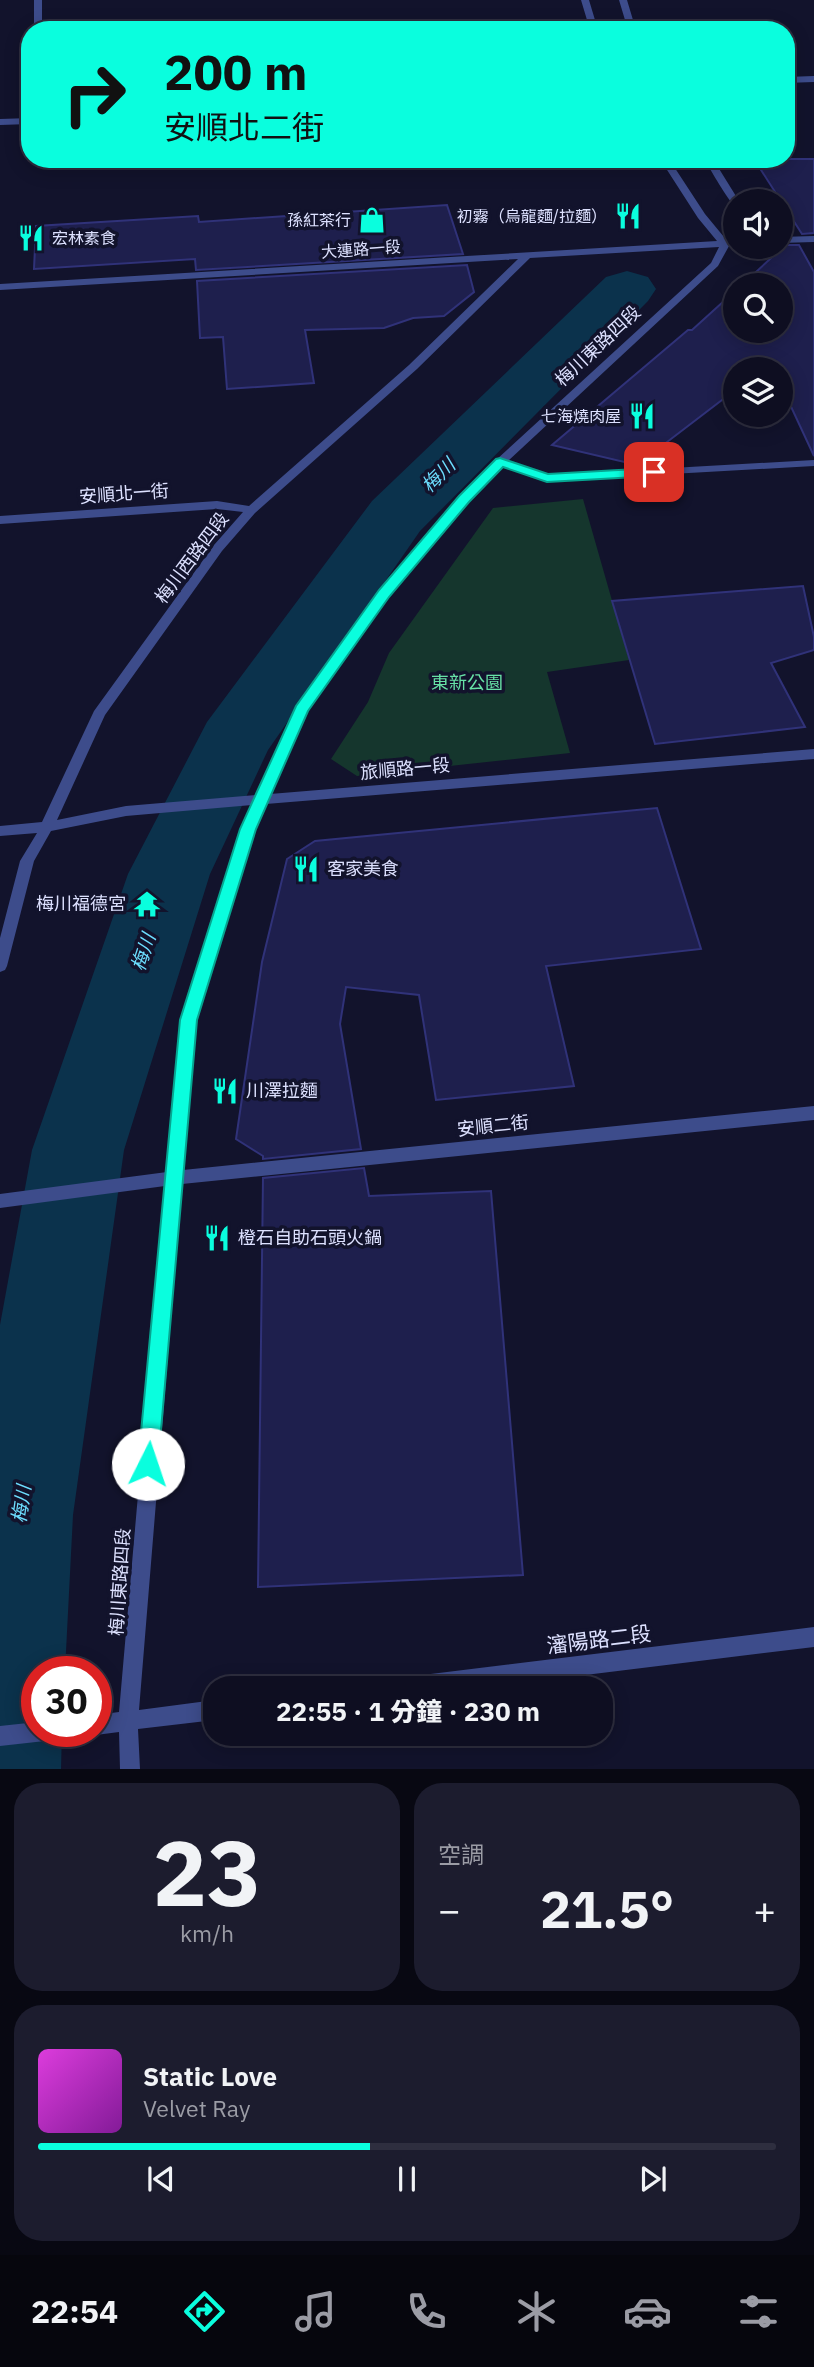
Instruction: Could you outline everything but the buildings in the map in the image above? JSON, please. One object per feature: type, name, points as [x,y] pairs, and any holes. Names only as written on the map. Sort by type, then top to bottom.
[{"type":"street","points":[[38,0],[38,21]]},
{"type":"street","points":[[585,0],[591,21]]},
{"type":"street","points":[[623,0],[629,21]]},
{"type":"street","points":[[795,80],[814,79]]},
{"type":"street","points":[[0,122],[21,121]]},
{"type":"street","points":[[670,168],[701,216],[723,237]]},
{"type":"street","points":[[714,168],[728,189]]},
{"type":"street","points":[[793,240],[814,239]]},
{"type":"street","name":"大連路一段","points":[[0,287],[723,243]]},
{"type":"street","name":"梅川東路四段","points":[[130,1769],[128,1721],[155,1382],[189,1020],[248,829],[302,709],[384,594],[464,499],[500,461],[715,264],[723,252]]},
{"type":"street","name":"梅川西路四段","points":[[0,966],[27,861],[47,827],[99,714],[218,548],[251,510],[413,368],[530,254]]},
{"type":"street","points":[[500,461],[547,478],[814,463]]},
{"type":"street","name":"安順北一街","points":[[0,520],[217,505],[251,510]]},
{"type":"street","name":"旅順路一段","points":[[0,831],[47,827],[126,811],[814,754]]},
{"type":"street","name":"安順二街","points":[[0,1201],[175,1178],[814,1112]]},
{"type":"street","name":"瀋陽路二段","points":[[496,1676],[814,1637]]},
{"type":"street","points":[[112,1723],[203,1712]]},
{"type":"street","points":[[0,1736],[21,1734]]},
{"type":"green space","name":"東新公園","points":[[583,499],[629,660],[547,672],[570,753],[357,776],[331,759],[368,702],[389,653],[493,508]]},
{"type":"waterway","name":"梅川","points":[[2,1769],[19,1515],[78,1150],[169,874],[234,741],[396,516],[627,289]]},
{"type":"place","name":"初霧（烏龍麵/拉麵）","points":[[628,216]]},
{"type":"place","name":"孫紅茶行","points":[[372,220]]},
{"type":"place","name":"宏林素食","points":[[31,238]]},
{"type":"place","name":"七海燒肉屋","points":[[642,416]]},
{"type":"place","name":"客家美食","points":[[306,869]]},
{"type":"place","name":"梅川福德宮","points":[[147,904]]},
{"type":"place","name":"川澤拉麵","points":[[225,1091]]},
{"type":"place","name":"橙石自助石頭火鍋","points":[[217,1238]]},
{"type":"route","points":[[148,1464],[189,1020],[248,829],[302,709],[384,594],[464,499],[500,461],[547,478],[654,472]]}]
